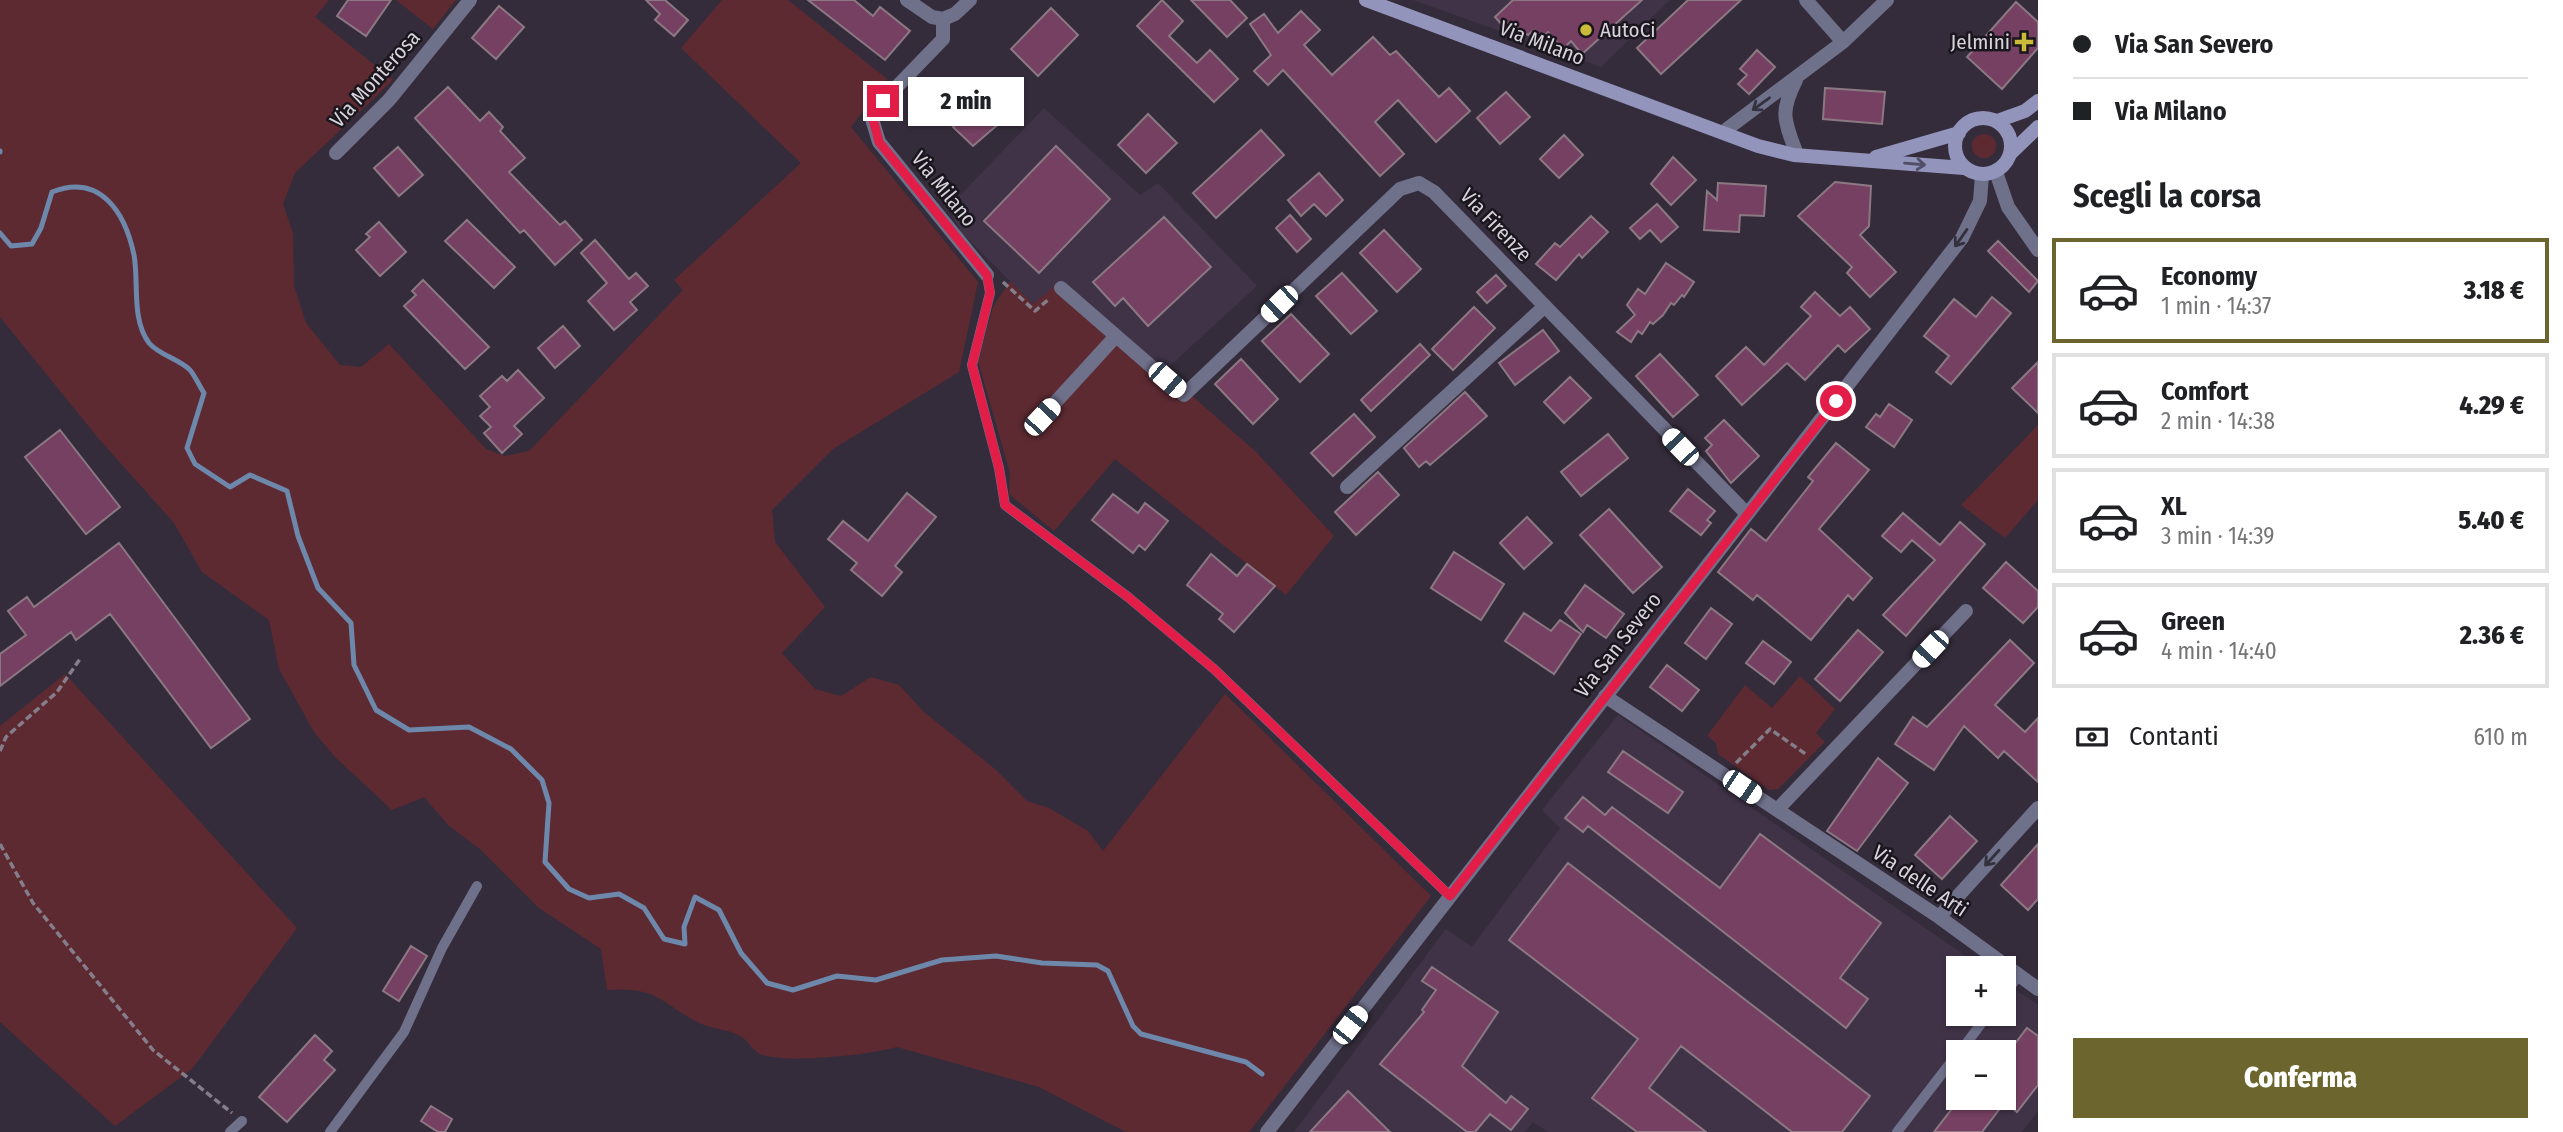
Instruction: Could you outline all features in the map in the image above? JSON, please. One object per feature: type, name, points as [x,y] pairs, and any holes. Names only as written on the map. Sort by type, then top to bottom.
[{"type":"street","name":"Via Monterosa","points":[[336,153],[388,100],[470,0]]},
{"type":"street","points":[[907,0],[932,17],[943,19],[955,14],[970,0]]},
{"type":"street","name":"Via Milano","points":[[1366,0],[1758,146],[1794,155],[1964,168]]},
{"type":"street","points":[[1806,0],[1843,42]]},
{"type":"street","points":[[1727,129],[1843,42],[1887,0]]},
{"type":"street","name":"Via Milano","points":[[943,19],[943,39],[883,101],[873,119],[879,142],[987,275]]},
{"type":"street","points":[[1795,149],[1783,119],[1786,100],[1796,78]]},
{"type":"street","points":[[1997,121],[2007,129],[2012,141],[2006,164],[1989,173],[1964,168],[1956,152],[1959,133],[1970,121],[1979,118],[1997,121],[2025,111],[2038,101]]},
{"type":"street","name":"Via Milano","points":[[1704,125],[1727,129],[1823,158]]},
{"type":"street","points":[[2011,153],[2038,128]]},
{"type":"street","name":"Via Milano","points":[[1867,159],[1959,133]]},
{"type":"street","points":[[1989,173],[2038,250]]},
{"type":"street","name":"Via San Severo","points":[[1267,1132],[1962,238],[1980,201],[1989,173]]},
{"type":"street","name":"Via Firenze","points":[[1116,336],[1184,395],[1400,189],[1419,183],[1434,191],[1747,514]]},
{"type":"street","points":[[1042,417],[1116,336],[1061,288]]},
{"type":"street","points":[[1347,486],[1545,306]]},
{"type":"street","points":[[1777,810],[1966,611]]},
{"type":"street","name":"Via delle Arti","points":[[1605,696],[1939,917],[2038,989]]},
{"type":"street","points":[[1939,917],[2038,808]]},
{"type":"lane","points":[[987,275],[990,293],[972,365],[999,468],[1005,505],[1128,597],[1214,669],[1450,896]]},
{"type":"lane","points":[[330,1132],[404,1032],[442,948],[477,886]]},
{"type":"lane","points":[[2016,979],[2019,975]]},
{"type":"lane","points":[[1969,1040],[1980,1026]]},
{"type":"lane","points":[[1897,1132],[1946,1070]]},
{"type":"lane","points":[[230,1132],[242,1121]]},
{"type":"path","points":[[987,275],[1006,284],[1035,311],[1061,288]]},
{"type":"path","points":[[0,751],[6,737],[57,692],[80,659]]},
{"type":"path","points":[[1724,775],[1770,729],[1821,764]]},
{"type":"path","points":[[0,844],[33,903],[153,1050],[242,1121]]},
{"type":"shaded area","points":[[0,0],[329,0],[315,17],[393,80],[295,173],[283,204],[293,233],[294,286],[306,323],[340,365],[361,367],[389,344],[486,449],[505,456],[529,451],[683,290],[674,280],[801,163],[681,48],[722,0],[788,0],[887,79],[851,127],[978,282],[959,372],[833,449],[772,510],[775,542],[825,607],[782,653],[815,689],[841,696],[871,677],[899,685],[924,712],[995,769],[1027,801],[1049,808],[1088,831],[1103,851],[1225,694],[1431,896],[1249,1132],[1126,1132],[1039,1087],[897,1047],[828,1057],[772,1057],[760,1054],[740,1036],[699,1023],[648,993],[624,989],[607,990],[601,949],[539,908],[480,849],[449,826],[424,797],[392,810],[335,757],[314,732],[279,669],[269,620],[202,572],[174,523],[99,439],[0,317]]},
{"type":"shaded area","points":[[396,0],[456,0],[433,29]]},
{"type":"shaded area","points":[[1413,0],[1670,0],[1601,67]]},
{"type":"shaded area","points":[[1044,108],[1140,195],[1158,183],[1257,286],[1163,372],[1033,304],[962,233],[948,208]]},
{"type":"shaded area","points":[[1984,134],[1995,141],[1996,146],[1989,157],[1984,158],[1973,151],[1972,146],[1979,135]]},
{"type":"shaded area","points":[[1010,281],[1033,304],[1061,281],[1256,452],[1334,536],[1286,595],[1115,459],[1054,531],[1009,494],[1010,473],[978,361],[993,307]]},
{"type":"shaded area","points":[[2038,425],[2038,500],[2005,538],[1961,505]]},
{"type":"shaded area","points":[[65,674],[297,928],[192,1069],[115,1126],[0,1022],[0,726]]},
{"type":"shaded area","points":[[1800,676],[1835,709],[1816,733],[1825,742],[1778,789],[1769,790],[1718,754],[1716,743],[1707,736],[1745,685],[1772,708]]},
{"type":"shaded area","points":[[1618,715],[1966,956],[1946,956],[1946,1026],[2016,1026],[2016,990],[2038,1005],[2038,1111],[2022,1132],[1548,1132],[1533,1122],[1525,1132],[1294,1132],[1446,929],[1472,947],[1560,828],[1542,810]]},
{"type":"building","points":[[348,0],[391,0],[366,36],[337,16]]},
{"type":"building","points":[[646,0],[665,0],[688,20],[674,36],[655,20],[660,14]]},
{"type":"building","points":[[808,0],[854,0],[873,16],[880,7],[910,31],[885,60]]},
{"type":"building","points":[[1162,0],[1183,21],[1169,36],[1197,63],[1210,50],[1238,79],[1214,102],[1137,26]]},
{"type":"building","points":[[1191,0],[1230,0],[1247,18],[1227,37]]},
{"type":"building","points":[[1513,0],[1642,0],[1582,54],[1571,41],[1563,49],[1548,32],[1541,39],[1534,30],[1528,35],[1510,22],[1504,27],[1495,17]]},
{"type":"building","points":[[1688,0],[1741,0],[1661,74],[1637,48]]},
{"type":"building","points":[[2016,2],[2038,22],[2038,48],[2002,89],[1967,57]]},
{"type":"building","points":[[499,6],[524,27],[496,59],[472,38]]},
{"type":"building","points":[[1051,8],[1078,35],[1038,76],[1011,49]]},
{"type":"building","points":[[1301,11],[1320,30],[1304,45],[1332,75],[1373,37],[1390,55],[1396,51],[1439,97],[1449,88],[1470,111],[1436,142],[1398,100],[1375,122],[1404,154],[1380,176],[1283,70],[1268,85],[1254,71],[1271,55],[1250,24],[1264,14],[1278,33]]},
{"type":"building","points":[[1757,50],[1775,67],[1749,94],[1738,84],[1747,75],[1740,69]]},
{"type":"building","points":[[448,87],[480,121],[489,112],[503,127],[500,131],[525,158],[509,172],[560,225],[565,221],[582,240],[555,265],[524,230],[520,233],[415,118]]},
{"type":"building","points":[[1825,88],[1885,92],[1882,124],[1823,119]]},
{"type":"building","points":[[969,90],[1002,121],[973,146],[953,127],[965,115],[955,105]]},
{"type":"building","points":[[1506,92],[1530,117],[1500,144],[1477,118]]},
{"type":"building","points":[[1148,114],[1177,143],[1146,173],[1118,145]]},
{"type":"building","points":[[1261,130],[1284,155],[1216,218],[1193,193]]},
{"type":"building","points":[[1564,135],[1583,155],[1559,178],[1540,159]]},
{"type":"building","points":[[1056,146],[1110,199],[1039,273],[984,221]]},
{"type":"building","points":[[398,147],[423,175],[399,196],[374,168]]},
{"type":"building","points":[[1673,157],[1696,180],[1671,205],[1651,184]]},
{"type":"building","points":[[1319,173],[1343,200],[1326,216],[1314,204],[1301,216],[1288,200]]},
{"type":"building","points":[[1835,182],[1871,186],[1869,226],[1860,235],[1896,272],[1870,297],[1847,273],[1852,267],[1798,216]]},
{"type":"building","points":[[1718,183],[1766,186],[1764,216],[1740,215],[1739,232],[1704,230],[1707,191],[1717,200]]},
{"type":"building","points":[[1657,204],[1678,227],[1661,242],[1650,230],[1640,239],[1630,228]]},
{"type":"building","points":[[1290,215],[1311,239],[1297,252],[1276,228]]},
{"type":"building","points":[[1591,216],[1608,232],[1582,258],[1579,254],[1556,280],[1536,264],[1555,243],[1560,247]]},
{"type":"building","points":[[1164,217],[1211,267],[1148,326],[1123,298],[1115,306],[1093,282]]},
{"type":"building","points":[[467,220],[515,267],[494,288],[445,241]]},
{"type":"building","points":[[379,222],[406,252],[380,276],[356,250],[370,237],[366,234]]},
{"type":"building","points":[[1384,230],[1421,269],[1397,292],[1360,253]]},
{"type":"building","points":[[595,240],[629,279],[636,273],[648,286],[630,302],[637,310],[614,330],[588,301],[607,283],[581,253]]},
{"type":"building","points":[[1998,241],[2038,281],[2029,292],[1988,251]]},
{"type":"building","points":[[1666,263],[1694,282],[1684,297],[1682,295],[1674,305],[1671,303],[1663,315],[1653,324],[1650,322],[1642,334],[1638,331],[1631,342],[1617,332],[1635,315],[1627,305],[1638,289],[1645,294]]},
{"type":"building","points":[[1342,273],[1377,311],[1351,334],[1316,296]]},
{"type":"building","points":[[1496,275],[1506,286],[1487,303],[1477,292]]},
{"type":"building","points":[[423,280],[489,347],[465,369],[404,306],[416,295],[412,291]]},
{"type":"building","points":[[1815,292],[1840,316],[1850,307],[1870,329],[1845,352],[1838,345],[1805,380],[1787,363],[1742,405],[1716,376],[1746,347],[1764,365],[1811,316],[1801,307]]},
{"type":"building","points":[[1992,297],[2011,313],[1951,384],[1936,372],[1949,356],[1924,336],[1954,299],[1976,317]]},
{"type":"building","points":[[1474,307],[1495,328],[1453,370],[1432,349]]},
{"type":"building","points":[[1291,314],[1329,354],[1300,382],[1262,341]]},
{"type":"building","points":[[563,326],[580,346],[555,368],[538,348]]},
{"type":"building","points":[[1543,330],[1559,351],[1515,385],[1499,363]]},
{"type":"building","points":[[1420,344],[1430,355],[1371,411],[1361,400]]},
{"type":"building","points":[[1660,354],[1698,395],[1673,417],[1636,376]]},
{"type":"building","points":[[1241,359],[1278,399],[1253,424],[1215,384]]},
{"type":"building","points":[[2038,362],[2038,413],[2012,388]]},
{"type":"building","points":[[518,370],[544,398],[514,426],[522,434],[502,453],[484,433],[491,427],[480,416],[490,407],[480,396],[502,376],[507,381]]},
{"type":"building","points":[[1570,377],[1591,398],[1564,423],[1544,402]]},
{"type":"building","points":[[1465,392],[1487,416],[1430,465],[1426,461],[1419,467],[1404,448]]},
{"type":"building","points":[[1889,404],[1912,420],[1894,447],[1866,427],[1876,414],[1880,417]]},
{"type":"building","points":[[1354,414],[1375,437],[1333,476],[1311,453]]},
{"type":"building","points":[[1724,420],[1759,456],[1731,483],[1706,451],[1712,445],[1705,438]]},
{"type":"building","points":[[60,430],[120,507],[86,534],[25,457]]},
{"type":"building","points":[[1608,434],[1628,458],[1581,496],[1561,472]]},
{"type":"building","points":[[1836,443],[1869,470],[1819,529],[1872,578],[1853,600],[1848,595],[1811,640],[1757,595],[1753,600],[1718,572],[1751,529],[1766,541],[1813,481],[1808,477]]},
{"type":"building","points":[[1378,472],[1399,495],[1356,535],[1335,512]]},
{"type":"building","points":[[1688,489],[1715,511],[1707,520],[1711,523],[1701,535],[1670,511]]},
{"type":"building","points":[[907,493],[936,517],[895,566],[902,572],[882,596],[851,570],[857,563],[828,539],[843,521],[868,541]]},
{"type":"building","points":[[1113,494],[1138,513],[1145,503],[1168,521],[1145,550],[1139,545],[1133,553],[1092,520]]},
{"type":"building","points":[[1609,509],[1662,567],[1633,593],[1580,535]]},
{"type":"building","points":[[1903,513],[1940,545],[1960,522],[1985,544],[1906,636],[1883,615],[1935,560],[1912,540],[1901,552],[1882,536]]},
{"type":"building","points":[[1527,517],[1552,543],[1524,569],[1500,543]]},
{"type":"building","points":[[119,543],[250,719],[211,748],[110,614],[76,640],[71,632],[0,686],[0,654],[26,635],[8,611],[27,597],[34,607]]},
{"type":"building","points":[[1454,552],[1504,584],[1481,620],[1431,588]]},
{"type":"building","points":[[1211,554],[1237,576],[1247,564],[1275,586],[1234,632],[1219,619],[1223,614],[1187,585]]},
{"type":"building","points":[[2006,562],[2038,591],[2038,607],[2023,623],[1983,588]]},
{"type":"building","points":[[1585,585],[1624,614],[1606,638],[1587,625],[1583,632],[1565,613]]},
{"type":"building","points":[[1711,608],[1732,624],[1706,659],[1685,643]]},
{"type":"building","points":[[1524,613],[1551,631],[1560,620],[1581,634],[1554,674],[1505,641]]},
{"type":"building","points":[[1858,630],[1883,652],[1840,701],[1815,679]]},
{"type":"building","points":[[2010,640],[2034,663],[1995,705],[2025,732],[2038,718],[2038,782],[2004,751],[1998,758],[1964,726],[1934,770],[1895,744],[1913,717],[1927,727]]},
{"type":"building","points":[[1763,641],[1791,662],[1774,684],[1746,663]]},
{"type":"building","points":[[1667,665],[1699,690],[1682,711],[1650,687]]},
{"type":"building","points":[[1623,751],[1683,792],[1668,813],[1608,772]]},
{"type":"building","points":[[1878,758],[1908,783],[1857,851],[1827,831]]},
{"type":"building","points":[[1583,797],[1605,815],[1612,807],[1720,888],[1760,834],[1881,923],[1840,978],[1868,999],[1846,1028],[1588,826],[1583,832],[1565,818]]},
{"type":"building","points":[[1950,816],[1977,841],[1942,879],[1915,855]]},
{"type":"building","points":[[2038,844],[2038,899],[2028,910],[2001,885]]},
{"type":"building","points":[[1568,863],[1870,1096],[1842,1132],[1792,1132],[1681,1046],[1649,1088],[1706,1132],[1637,1132],[1592,1098],[1638,1039],[1509,940]]},
{"type":"building","points":[[411,946],[427,956],[399,1001],[383,991]]},
{"type":"building","points":[[1432,967],[1498,1012],[1462,1066],[1506,1103],[1511,1096],[1528,1109],[1511,1130],[1490,1114],[1475,1132],[1467,1132],[1380,1064],[1424,1012],[1422,1010],[1436,990],[1422,981]]},
{"type":"building","points":[[2027,1028],[2038,1036],[2038,1085],[2017,1112],[2015,1110],[2016,1042]]},
{"type":"building","points":[[315,1035],[332,1051],[324,1060],[335,1070],[287,1122],[259,1097]]},
{"type":"building","points":[[1348,1091],[1390,1132],[1310,1132]]},
{"type":"building","points":[[431,1106],[452,1119],[445,1132],[438,1132],[421,1121]]},
{"type":"building","points":[[1951,1110],[1999,1110],[1982,1132],[1934,1132]]},
{"type":"waterway","points":[[0,233],[11,246],[32,244],[41,228],[52,192],[69,187],[84,188],[97,192],[108,200],[117,211],[130,239],[143,333],[153,347],[190,370],[204,393],[187,448],[195,464],[230,487],[250,475],[287,491],[298,536],[318,588],[351,623],[354,665],[376,710],[409,730],[469,727],[511,749],[542,780],[549,803],[545,862],[569,889],[589,898],[619,894],[644,908],[664,939],[685,944],[684,927],[695,897],[719,910],[741,953],[767,983],[793,990],[837,976],[876,980],[942,960],[996,956],[1042,963],[1097,965],[1108,971],[1133,1026],[1141,1034],[1246,1062],[1262,1074]]},
{"type":"place","name":"AutoCi","points":[[1586,30]]},
{"type":"place","name":"Jelmini","points":[[2024,42]]},
{"type":"route","points":[[883,101],[873,119],[879,142],[987,275],[990,293],[972,365],[999,468],[1005,505],[1128,597],[1214,669],[1426,876],[1450,896],[1836,401]]}]
